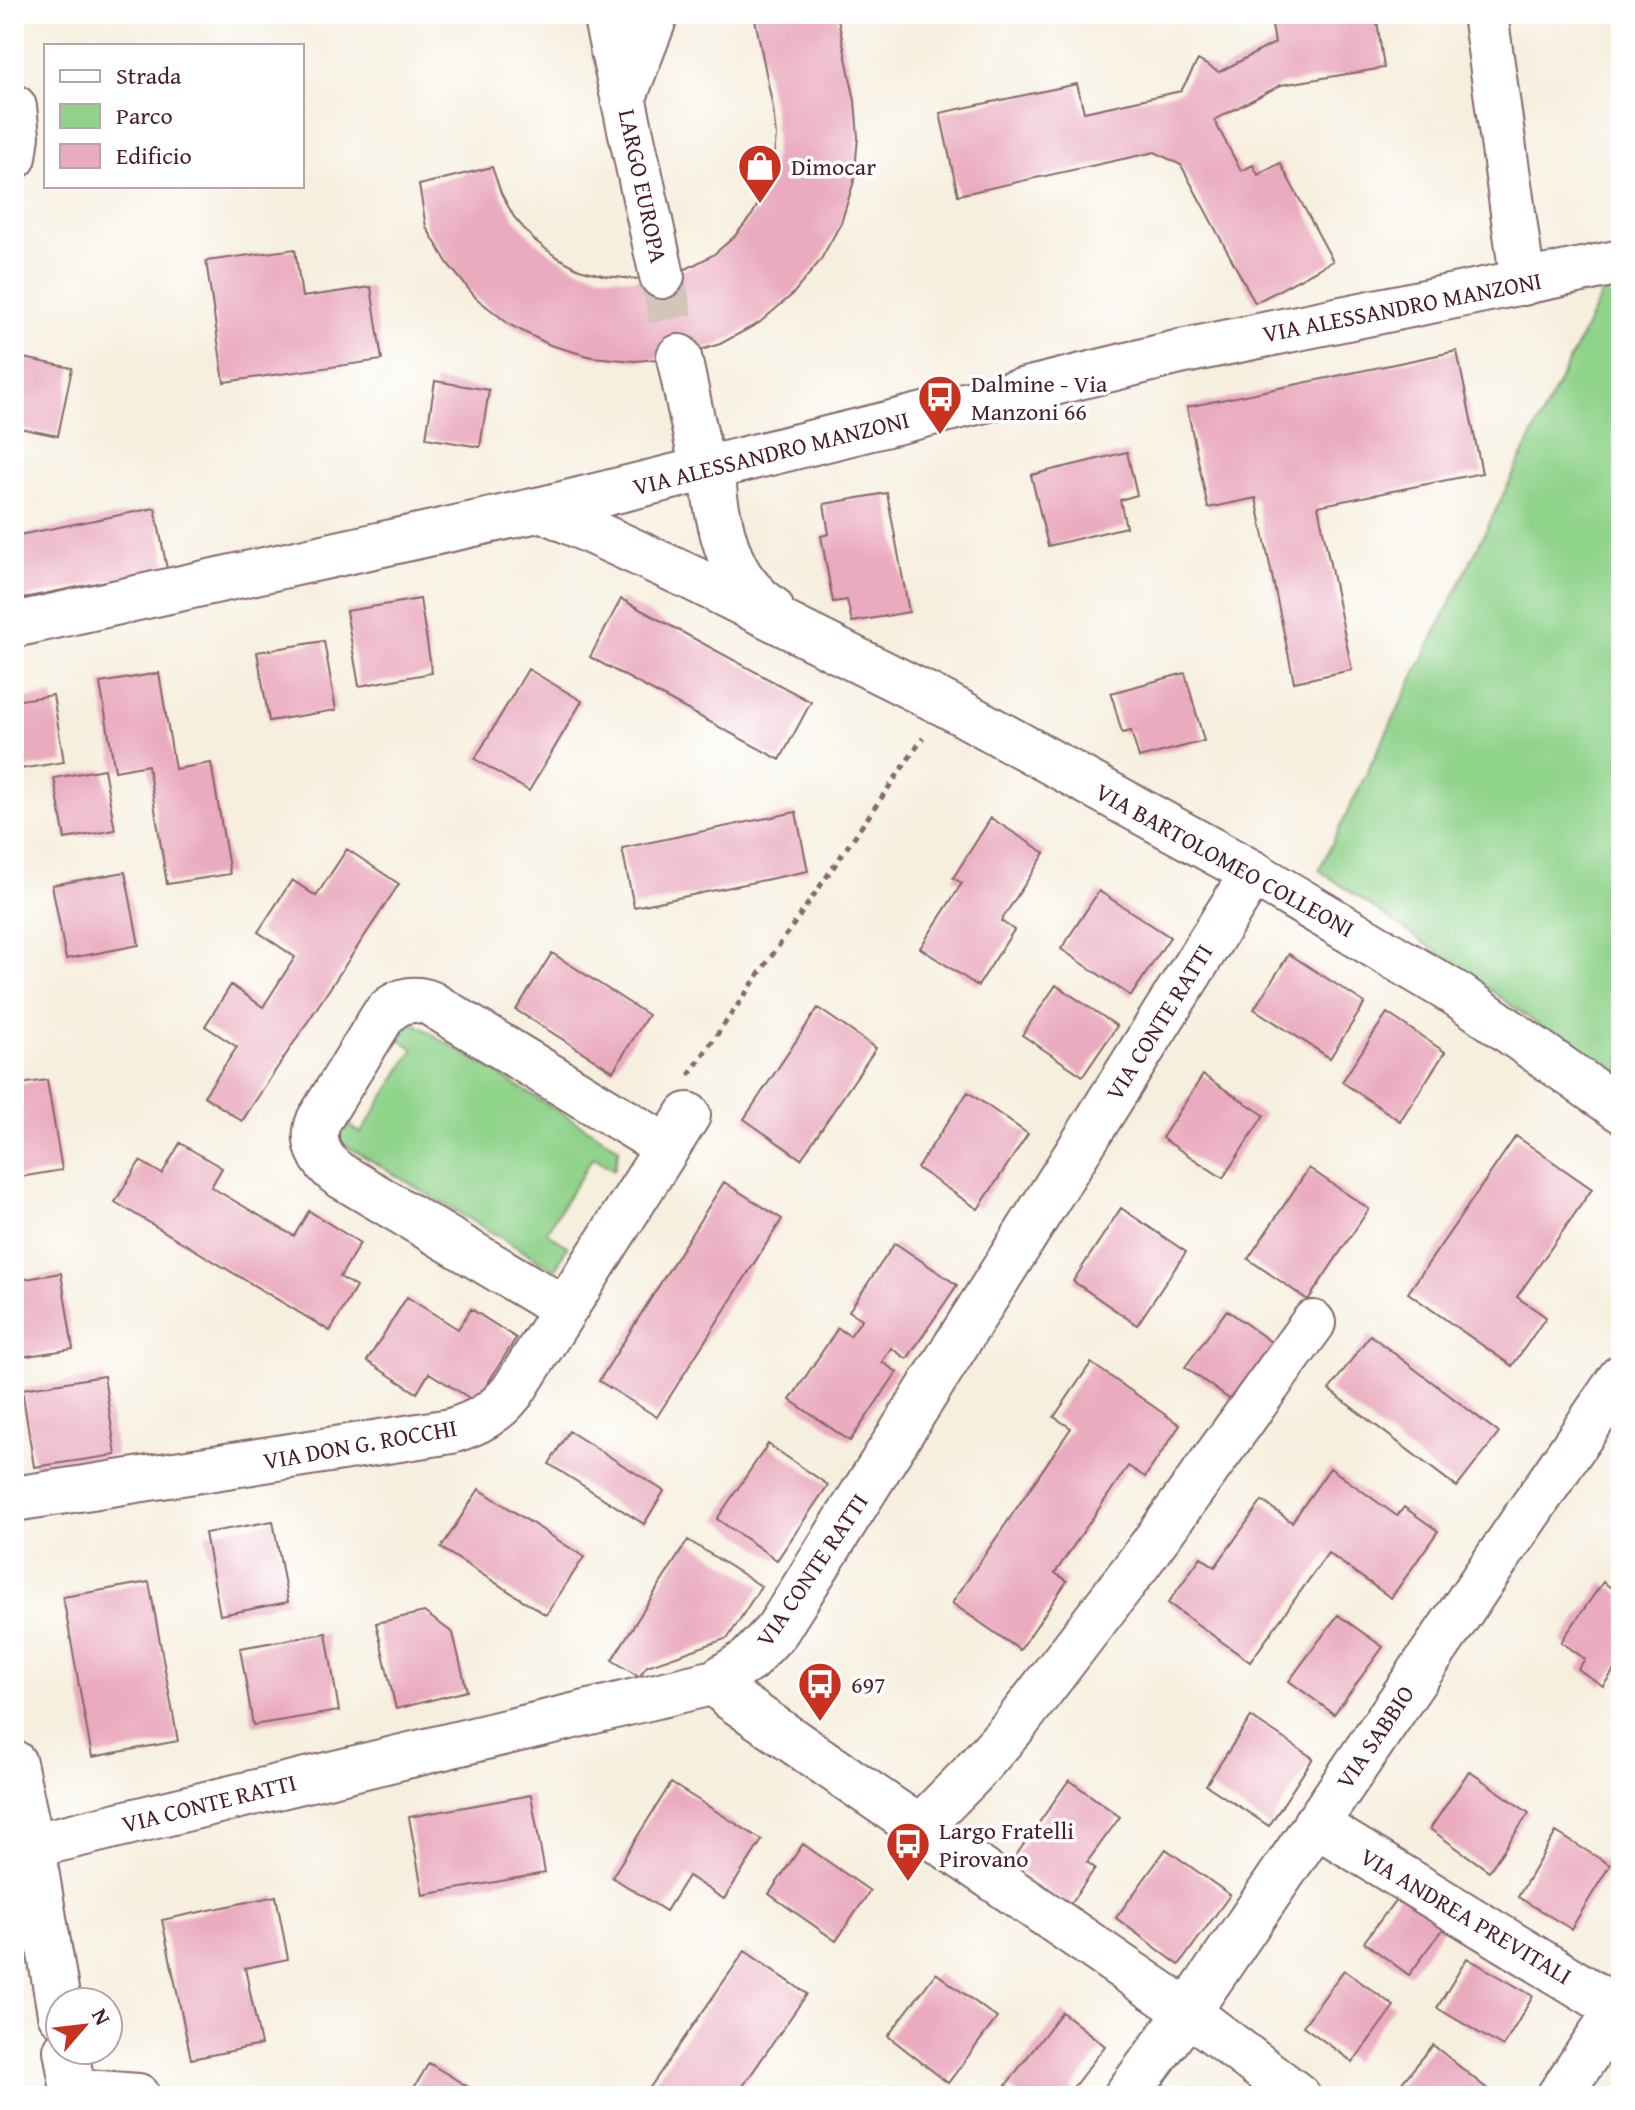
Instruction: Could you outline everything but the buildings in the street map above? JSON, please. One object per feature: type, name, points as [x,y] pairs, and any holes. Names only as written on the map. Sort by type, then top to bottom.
[{"type":"street","name":"LARGO EUROPA","points":[[605,14],[662,276]]},
{"type":"street","name":"LARGO EUROPA","points":[[624,97],[656,14]]},
{"type":"street","points":[[1485,14],[1523,283]]},
{"type":"street","points":[[14,107],[17,136],[14,157]]},
{"type":"street","name":"VIA ALESSANDRO MANZONI","points":[[14,625],[542,509],[1180,352],[1621,262]]},
{"type":"street","points":[[679,357],[709,469]]},
{"type":"street","name":"VIA BARTOLOMEO COLLEONI","points":[[709,469],[725,546],[736,571],[750,591],[812,638]]},
{"type":"street","name":"VIA BARTOLOMEO COLLEONI","points":[[542,509],[694,579],[947,705],[1253,873],[1430,977],[1621,1110]]},
{"type":"street","name":"VIA CONTE RATTI","points":[[23,1848],[715,1682],[749,1660],[777,1630],[1253,873]]},
{"type":"street","points":[[565,1309],[338,1174],[323,1159],[315,1138],[319,1120],[383,1016],[406,1000],[430,1003],[678,1131]]},
{"type":"street","name":"VIA DON G. ROCCHI","points":[[14,1499],[451,1431],[494,1412],[507,1399],[678,1131]]},
{"type":"street","points":[[919,1828],[1014,1726],[1139,1563],[1313,1323]]},
{"type":"street","name":"VIA SABBIO","points":[[1126,2096],[1188,2012],[1621,1377]]},
{"type":"street","points":[[715,1682],[731,1698],[1188,2012],[1298,2096]]},
{"type":"street","points":[[14,1763],[23,1848],[54,1986]]},
{"type":"street","name":"VIA ANDREA PREVITALI","points":[[1315,1824],[1619,2006]]},
{"type":"street","points":[[1559,2096],[1619,2006]]},
{"type":"street","points":[[71,2079],[138,2096]]},
{"type":"path","points":[[678,1131],[682,1085],[947,705]]},
{"type":"green space","points":[[1621,286],[1621,1085],[1319,870],[1604,290]]},
{"type":"green space","points":[[401,1015],[619,1148],[614,1170],[593,1157],[546,1232],[567,1246],[555,1270],[335,1139],[336,1117],[361,1133],[414,1049],[389,1032]]},
{"type":"tunnel","points":[[662,276],[679,357]]},
{"type":"place","name":"Dimocar","points":[[760,205]]},
{"type":"place","name":"Dalmine - Via Manzoni 66","points":[[940,436]]},
{"type":"place","name":"697","points":[[820,1723]]},
{"type":"place","name":"Largo Fratelli Pirovano","points":[[908,1883]]}]
